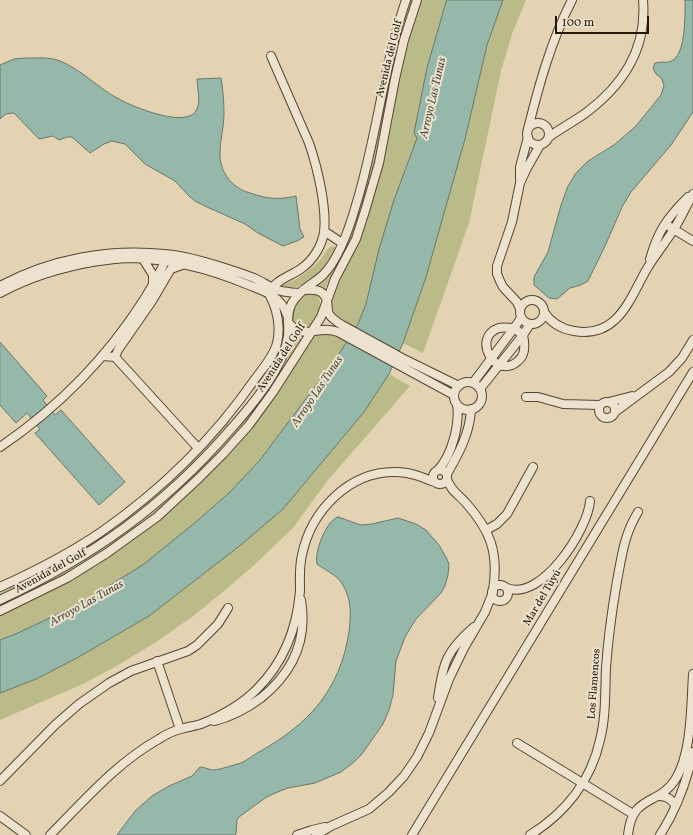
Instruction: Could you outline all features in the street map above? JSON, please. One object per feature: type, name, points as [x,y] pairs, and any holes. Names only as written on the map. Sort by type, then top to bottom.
[{"type":"street","name":"Avenida del Golf","points":[[0,600],[62,569],[101,545],[151,509],[192,471],[255,401],[278,366],[284,352],[288,336],[288,318],[292,302],[301,292],[323,274],[334,259],[356,208],[374,139],[385,77],[406,0]]},
{"type":"street","name":"Avenida del Golf","points":[[0,611],[67,578],[107,553],[157,516],[178,498],[223,454],[249,425],[273,392],[321,317],[335,279],[356,239],[379,163],[404,40],[417,0]]},
{"type":"street","points":[[473,383],[521,318],[520,309],[517,302],[503,287],[500,281],[497,274],[497,266],[512,222],[520,182],[520,167],[541,80],[554,38],[572,0]]},
{"type":"street","points":[[520,182],[540,145],[546,142],[549,137],[562,127],[586,112],[612,91],[623,76],[642,34],[643,0]]},
{"type":"street","points":[[270,290],[279,280],[291,275],[303,267],[314,256],[324,231],[324,212],[314,156],[271,56]]},
{"type":"street","points":[[533,109],[542,124],[549,131],[549,137]]},
{"type":"street","points":[[540,145],[531,142],[528,133],[532,124],[542,124],[553,128],[562,127]]},
{"type":"street","points":[[511,295],[527,301],[531,300],[538,302],[552,322],[568,330],[592,332],[611,324],[624,311],[648,268],[674,229],[693,194]]},
{"type":"street","points":[[648,268],[655,243],[664,224],[673,212],[693,194]]},
{"type":"street","points":[[664,224],[693,241]]},
{"type":"street","points":[[324,231],[342,243]]},
{"type":"street","points":[[0,286],[36,269],[112,254],[145,252],[166,257],[182,264],[270,290],[301,292],[319,290],[327,301],[328,312],[332,319],[454,395],[457,404],[457,420],[449,454],[444,464],[433,475],[437,483]]},
{"type":"street","points":[[0,447],[41,416],[74,386],[103,356],[135,313],[153,284],[166,257]]},
{"type":"street","points":[[0,293],[63,264],[129,258],[190,258],[253,278],[270,290],[280,300],[285,308],[292,328],[298,332],[305,333],[331,330],[458,386]]},
{"type":"street","points":[[144,259],[153,275],[153,284]]},
{"type":"street","points":[[115,357],[120,346],[152,302],[169,272],[182,264]]},
{"type":"street","points":[[0,587],[50,563],[101,531],[143,500],[173,474],[198,448],[240,401],[276,349],[278,338],[278,318],[270,290]]},
{"type":"street","points":[[520,309],[527,301]]},
{"type":"street","points":[[480,389],[523,335],[543,316],[544,312]]},
{"type":"street","points":[[521,318],[527,323],[552,322]]},
{"type":"street","points":[[500,328],[514,328],[523,335],[525,347],[519,360],[506,366],[491,359],[486,344],[488,336],[494,331],[500,328]]},
{"type":"street","points":[[581,405],[601,416],[608,418],[613,416],[615,412],[675,366],[693,340]]},
{"type":"street","points":[[103,356],[115,357],[198,448]]},
{"type":"street","name":"Mar del Tuyú","points":[[412,835],[693,372]]},
{"type":"street","points":[[454,395],[458,386],[465,382],[473,383],[480,389],[482,398],[477,406],[471,409],[464,409],[457,404]]},
{"type":"street","points":[[221,422],[239,412],[266,384]]},
{"type":"street","points":[[526,398],[538,397],[559,403],[581,405],[624,399],[639,393]]},
{"type":"street","points":[[604,403],[613,404],[615,412]]},
{"type":"street","points":[[601,416],[598,409],[604,403]]},
{"type":"street","points":[[437,483],[445,483],[465,440],[471,409]]},
{"type":"street","points":[[453,439],[465,440]]},
{"type":"street","points":[[486,530],[498,524],[507,514],[533,467]]},
{"type":"street","points":[[50,835],[134,754],[160,738],[180,729],[225,719],[243,711],[274,669],[298,629],[303,613],[299,573],[302,554],[310,531],[323,509],[340,491],[362,478],[383,473],[396,472],[417,475],[443,471],[447,476],[448,483],[454,492]]},
{"type":"street","points":[[417,475],[454,492],[464,501],[486,530],[491,541],[498,579],[506,587],[508,593],[505,600]]},
{"type":"street","points":[[485,612],[529,588],[545,577],[561,560],[588,516],[590,501]]},
{"type":"street","name":"Los Flamencos","points":[[530,835],[552,820],[576,794],[590,770],[601,739],[604,720],[609,634],[622,550],[628,529],[638,512]]},
{"type":"street","points":[[316,835],[331,826],[369,809],[404,776],[417,757],[429,733],[445,678],[448,655],[460,646],[461,638],[479,623],[493,591],[496,573]]},
{"type":"street","points":[[493,591],[500,585],[516,590],[529,588]]},
{"type":"street","points":[[493,591],[495,600],[505,600]]},
{"type":"street","points":[[0,781],[55,725],[79,704],[131,671],[197,646],[218,624],[228,608]]},
{"type":"street","points":[[251,700],[272,689],[285,675],[296,654],[301,640],[298,629]]},
{"type":"street","points":[[157,661],[180,729]]},
{"type":"street","points":[[659,796],[675,780],[682,768],[691,731],[693,674]]},
{"type":"street","points":[[517,743],[633,814]]},
{"type":"street","points":[[660,835],[672,815],[675,805],[681,795],[693,752]]},
{"type":"street","points":[[628,835],[633,814],[651,799],[659,796],[665,796],[672,800],[675,805]]},
{"type":"street","points":[[0,816],[26,835]]},
{"type":"street","points":[[297,835],[331,826]]},
{"type":"green space","points":[[411,0],[414,0],[377,157],[364,203],[351,242],[325,288],[315,284],[348,241],[361,203],[374,156],[392,61]]},
{"type":"green space","points":[[420,0],[447,0],[427,68],[414,133],[417,138],[394,200],[366,304],[356,329],[332,316],[330,299],[334,287],[357,243],[375,192],[409,34]]},
{"type":"green space","points":[[503,0],[526,0],[512,34],[501,71],[469,223],[423,353],[403,343],[426,277],[465,139],[487,45]]},
{"type":"green space","points":[[333,246],[336,249],[331,260],[323,271],[307,283],[294,287],[281,288],[282,285],[302,276],[320,260],[330,247]]},
{"type":"green space","points":[[310,292],[316,295],[319,299],[320,309],[312,325],[301,329],[291,321],[292,312],[298,300]]},
{"type":"green space","points":[[281,307],[283,337],[280,354],[272,371],[233,413],[276,354],[279,308]]},
{"type":"green space","points":[[321,333],[334,334],[348,341],[260,460],[229,493],[144,564],[83,602],[0,640],[0,614],[33,599],[96,564],[155,521],[183,497],[248,431],[280,391],[313,335]]},
{"type":"green space","points":[[291,336],[302,339],[286,369],[245,423],[198,475],[146,521],[91,560],[58,579],[0,608],[0,604],[74,566],[120,536],[164,502],[192,476],[264,393],[281,371],[289,350]]},
{"type":"green space","points":[[389,374],[410,386],[328,480],[293,528],[252,567],[192,617],[156,642],[120,664],[83,684],[0,720],[0,693],[36,679],[77,658],[149,616],[242,544],[283,509],[364,412]]},
{"type":"green space","points":[[237,417],[202,455],[158,497],[109,535],[61,566],[0,596],[0,591],[27,579],[84,547],[222,427]]},
{"type":"water","name":"Arroyo Las Tunas","points":[[447,0],[503,0],[487,45],[465,139],[426,277],[403,343],[389,374],[364,412],[283,509],[242,544],[149,616],[77,658],[36,679],[0,693],[0,640],[83,602],[144,564],[197,521],[229,493],[260,460],[335,360],[358,324],[366,304],[379,249],[394,200],[417,138],[414,133],[427,68]]},
{"type":"water","points":[[685,0],[693,0],[693,112],[671,145],[631,192],[622,207],[588,281],[570,288],[557,299],[549,298],[534,285],[534,277],[548,252],[568,186],[576,173],[588,161],[614,145],[636,126],[661,95],[664,86],[662,79],[656,74],[653,68],[655,63],[669,62],[677,56],[683,41]]},
{"type":"water","points":[[48,58],[60,61],[75,69],[126,103],[160,115],[172,117],[192,115],[197,109],[199,98],[197,79],[221,78],[224,115],[220,159],[224,172],[232,183],[244,191],[262,197],[283,198],[296,196],[300,229],[304,237],[283,246],[258,233],[245,224],[195,201],[175,181],[145,164],[125,144],[112,141],[90,153],[72,137],[59,140],[53,136],[39,139],[14,113],[6,114],[0,119],[0,65],[14,59]]},
{"type":"water","points":[[0,342],[47,396],[43,400],[55,415],[61,410],[125,482],[99,505],[35,433],[40,429],[27,413],[16,423],[0,405]]},
{"type":"water","points":[[338,517],[361,525],[398,518],[416,524],[426,530],[439,545],[449,564],[445,586],[441,593],[416,619],[405,637],[396,661],[393,695],[383,724],[362,754],[341,772],[315,783],[288,788],[265,798],[239,817],[237,820],[236,834],[234,835],[117,835],[135,811],[152,796],[169,786],[192,776],[200,767],[214,770],[244,762],[293,730],[307,717],[330,688],[345,653],[350,626],[350,607],[345,588],[341,582],[317,564],[317,552],[325,530],[334,519]]}]
